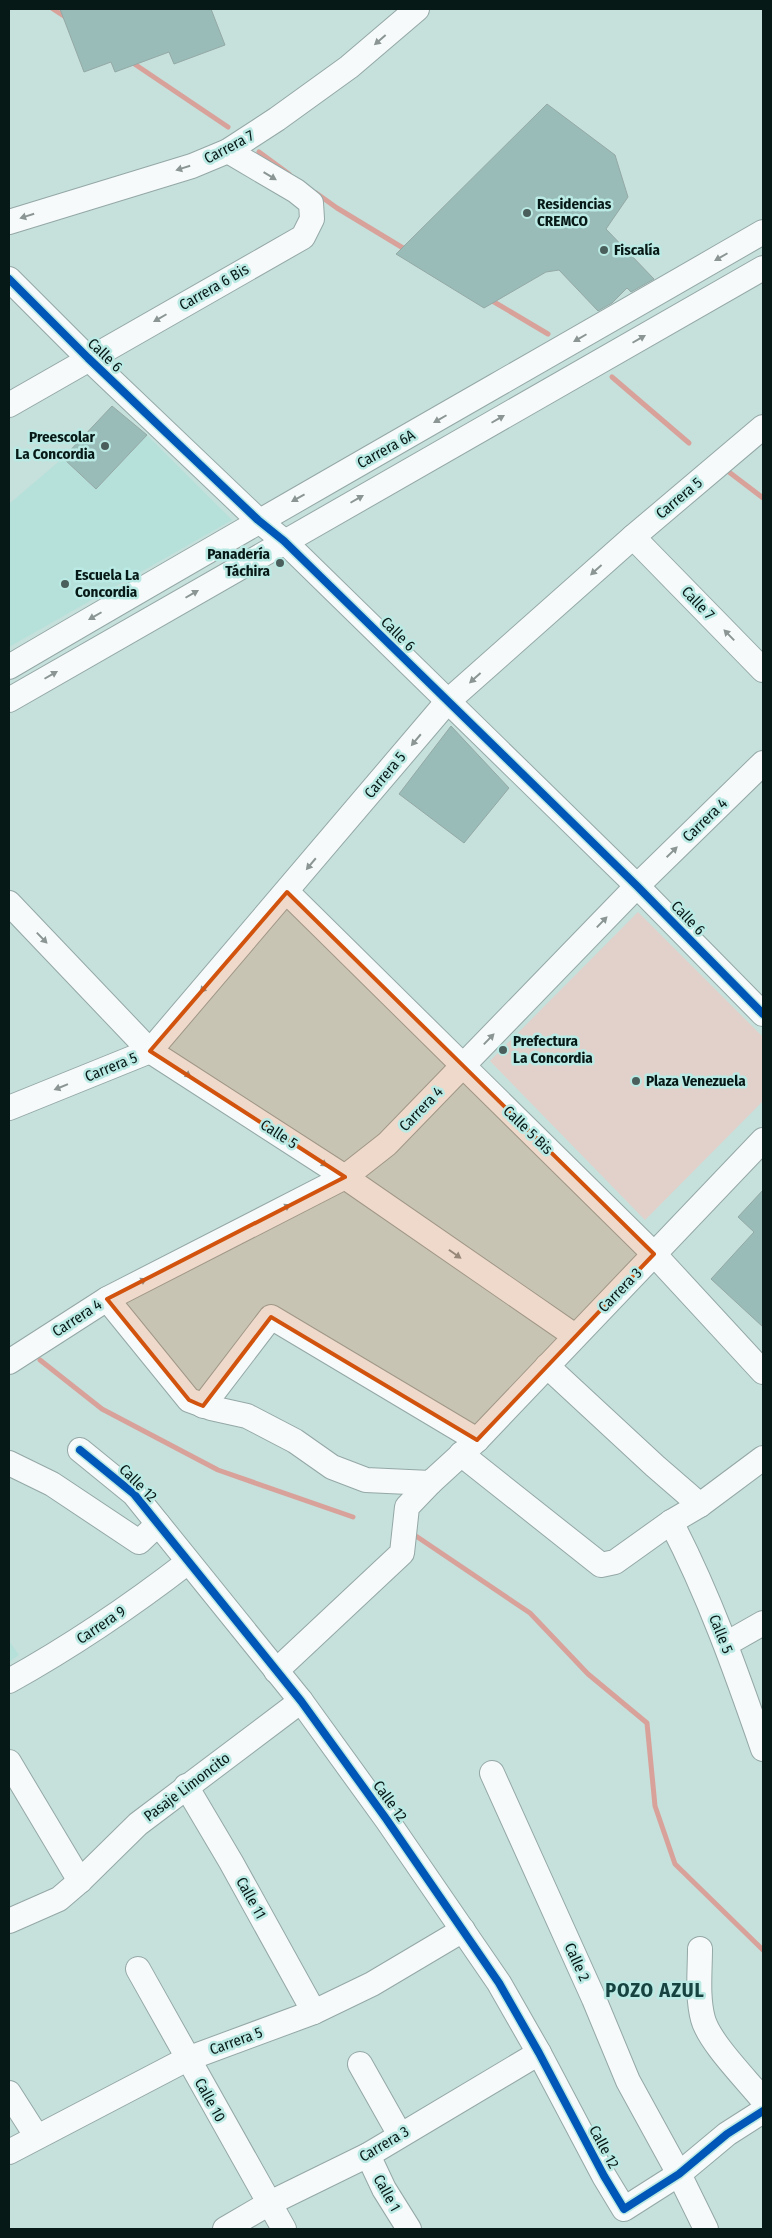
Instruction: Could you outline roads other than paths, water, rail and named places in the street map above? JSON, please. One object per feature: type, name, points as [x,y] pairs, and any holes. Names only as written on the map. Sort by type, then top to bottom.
[{"type":"street","name":"Carrera 7","points":[[9,222],[192,166],[228,151],[278,119],[349,67],[417,9]]},
{"type":"street","name":"Carrera 6 Bis","points":[[9,405],[88,358],[303,237],[312,219],[311,203],[296,191],[228,151]]},
{"type":"street","name":"Carrera 6A","points":[[9,667],[258,520],[432,424],[763,232]]},
{"type":"street","name":"Carrera 6A","points":[[9,700],[763,268]]},
{"type":"street","name":"Calle 6","points":[[9,279],[88,358],[258,520],[284,541],[637,886],[763,1014]]},
{"type":"street","name":"Carrera 5","points":[[9,1108],[150,1050],[287,892],[447,702],[633,538],[763,427]]},
{"type":"street","name":"Calle 7","points":[[633,538],[763,670]]},
{"type":"street","name":"Carrera 4","points":[[9,1362],[107,1299],[344,1177],[387,1144],[637,886],[763,763]]},
{"type":"street","name":"Calle 5 Bis","points":[[287,892],[654,1254],[763,1372]]},
{"type":"street","name":"Calle 5","points":[[9,902],[150,1050],[344,1177],[575,1336]]},
{"type":"street","name":"Carrera 3","points":[[276,1671],[402,1553],[407,1507],[469,1447],[763,1140]]},
{"type":"street","points":[[107,1299],[189,1400],[203,1406],[247,1416],[295,1441],[332,1467],[366,1480],[430,1483]]},
{"type":"street","points":[[203,1406],[271,1317],[469,1447],[601,1565],[615,1562],[671,1522],[700,1505],[763,1458]]},
{"type":"street","points":[[547,1366],[700,1505]]},
{"type":"street","name":"Calle 12","points":[[80,1450],[134,1494],[300,1701],[463,1930],[499,1984],[624,2209],[679,2174]]},
{"type":"street","points":[[9,1463],[52,1484],[139,1542],[158,1524]]},
{"type":"street","name":"Calle 5","points":[[671,1522],[687,1552],[726,1644],[763,1749]]},
{"type":"street","name":"Carrera 9","points":[[9,1681],[87,1635],[138,1600],[188,1562]]},
{"type":"street","points":[[726,1644],[763,1623]]},
{"type":"street","name":"Pasaje Limoncito","points":[[80,1881],[138,1824],[300,1701]]},
{"type":"street","points":[[9,1762],[80,1881],[59,1899],[9,1921]]},
{"type":"street","name":"Calle 2","points":[[492,1773],[594,1999],[628,2081],[679,2174],[706,2229]]},
{"type":"street","name":"Calle 11","points":[[186,1786],[231,1862],[314,2012]]},
{"type":"street","name":"Carrera 5","points":[[9,2152],[187,2059],[314,2012],[372,1984],[463,1930]]},
{"type":"street","points":[[700,1949],[703,2021],[711,2037],[763,2100]]},
{"type":"street","name":"Calle 10","points":[[138,1969],[268,2204],[284,2229]]},
{"type":"street","name":"Carrera 3","points":[[225,2229],[268,2204],[368,2155],[539,2053]]},
{"type":"street","points":[[360,2064],[400,2135]]},
{"type":"street","points":[[9,2094],[37,2137]]},
{"type":"street","points":[[679,2174],[727,2134],[763,2111]]},
{"type":"street","name":"Calle 1","points":[[368,2155],[384,2189],[408,2229]]},
{"type":"waterway","points":[[53,9],[67,18]]},
{"type":"waterway","points":[[130,61],[228,127]]},
{"type":"waterway","points":[[259,152],[289,174]]},
{"type":"waterway","points":[[316,193],[408,251]]},
{"type":"waterway","points":[[489,299],[548,334]]},
{"type":"waterway","points":[[612,377],[689,443]]},
{"type":"waterway","points":[[725,469],[763,498]]},
{"type":"waterway","points":[[40,1360],[102,1409],[218,1470],[353,1517]]},
{"type":"waterway","points":[[410,1532],[530,1613],[588,1674],[647,1723],[655,1806],[675,1864],[763,1950]]},
{"type":"place","name":"Residencias CREMCO","points":[[527,213]]},
{"type":"place","name":"Fiscalía","points":[[604,250]]},
{"type":"place","name":"Preescolar La Concordia","points":[[105,446]]},
{"type":"place","name":"Panadería Táchira","points":[[280,563]]},
{"type":"place","name":"Escuela La Concordia","points":[[65,584]]},
{"type":"place","name":"Prefectura La Concordia","points":[[503,1050]]},
{"type":"place","name":"Plaza Venezuela","points":[[636,1081]]},
{"type":"district","name":"POZO AZUL","points":[[655,1990]]}]
